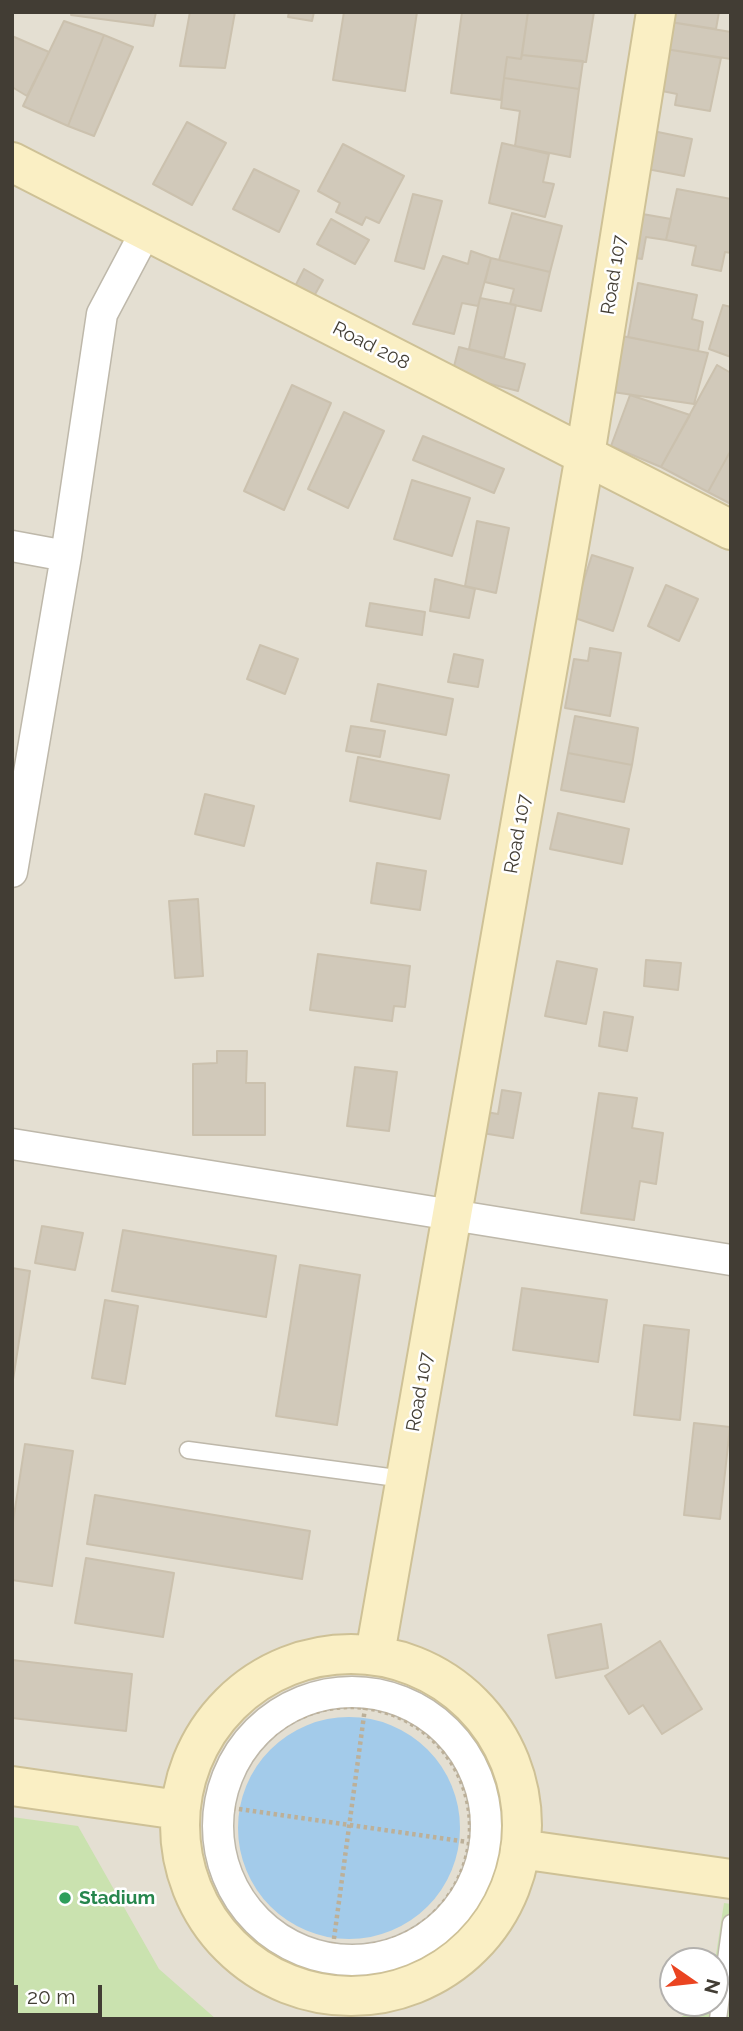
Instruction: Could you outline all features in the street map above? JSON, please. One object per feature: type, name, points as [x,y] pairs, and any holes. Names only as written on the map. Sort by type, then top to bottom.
[{"type":"street","name":"Road 107","points":[[375,1654],[584,455],[656,12]]},
{"type":"street","name":"Road 208","points":[[12,162],[731,530]]},
{"type":"street","points":[[12,872],[66,556],[103,314],[146,231]]},
{"type":"street","points":[[12,546],[66,556]]},
{"type":"street","points":[[12,1144],[731,1260]]},
{"type":"street","points":[[375,1654],[426,1670],[470,1701],[502,1744],[520,1795],[520,1849],[505,1900],[474,1945],[431,1978],[380,1995],[325,2008],[275,1980],[232,1950],[200,1907],[182,1856],[179,1810],[196,1751],[227,1706],[270,1673],[321,1656],[375,1654]]},
{"type":"street","points":[[343,1690],[385,1694],[425,1711],[457,1740],[480,1780],[488,1825],[480,1871],[458,1911],[423,1942],[380,1959],[334,1961],[301,1951],[290,1947],[253,1919],[228,1880],[218,1838],[221,1796],[237,1756],[264,1723],[301,1700],[343,1690]]},
{"type":"street","points":[[12,1786],[179,1810]]},
{"type":"street","points":[[520,1849],[731,1879]]},
{"type":"lane","points":[[188,1450],[404,1479]]},
{"type":"lane","points":[[718,2019],[731,1923]]},
{"type":"path","points":[[341,1706],[365,1708],[379,1709],[414,1724],[443,1749],[463,1785],[470,1826],[463,1866],[443,1903],[412,1930],[374,1945],[333,1947],[294,1935],[261,1909],[239,1875],[230,1838],[232,1808],[247,1764],[272,1735],[304,1715],[341,1706]]},
{"type":"path","points":[[333,1947],[365,1708]]},
{"type":"path","points":[[232,1808],[467,1842]]},
{"type":"shaded area","points":[[12,12],[731,12],[731,2019],[12,2019]]},
{"type":"green space","name":"Stadium","points":[[12,1817],[78,1826],[159,1969],[216,2019],[12,2019]]},
{"type":"green space","points":[[724,1903],[731,1904],[731,2019],[679,2019],[729,2017],[729,1947],[717,1947]]},
{"type":"water","points":[[349,1717],[371,1719],[401,1730],[419,1742],[435,1758],[447,1776],[455,1796],[460,1828],[458,1850],[447,1880],[435,1898],[419,1914],[401,1926],[381,1934],[349,1939],[327,1937],[297,1926],[279,1914],[263,1898],[251,1880],[243,1860],[238,1828],[240,1806],[251,1776],[263,1758],[279,1742],[297,1730],[317,1722]]},
{"type":"building","points":[[72,12],[156,12],[153,26],[71,15]]},
{"type":"building","points":[[190,12],[235,12],[225,68],[180,66]]},
{"type":"building","points":[[289,12],[314,12],[312,21],[288,17]]},
{"type":"building","points":[[344,12],[417,12],[405,91],[333,80]]},
{"type":"building","points":[[462,12],[528,12],[521,59],[507,57],[501,100],[451,93]]},
{"type":"building","points":[[528,12],[594,12],[586,62],[522,55]]},
{"type":"building","points":[[665,12],[719,12],[716,29],[664,21]]},
{"type":"building","points":[[64,21],[104,35],[68,126],[23,106]]},
{"type":"building","points":[[664,21],[731,32],[731,59],[659,48]]},
{"type":"building","points":[[104,35],[133,47],[94,136],[68,126]]},
{"type":"building","points":[[12,36],[49,52],[27,96],[12,87]]},
{"type":"building","points":[[659,48],[721,58],[710,111],[675,105],[677,94],[652,89]]},
{"type":"building","points":[[522,55],[583,61],[579,89],[504,78],[507,57],[521,59]]},
{"type":"building","points":[[504,78],[579,89],[570,157],[515,146],[520,111],[501,108]]},
{"type":"building","points":[[187,122],[226,143],[192,205],[153,184]]},
{"type":"building","points":[[648,130],[692,139],[684,176],[642,168]]},
{"type":"building","points":[[502,143],[549,154],[543,182],[554,184],[545,217],[489,203]]},
{"type":"building","points":[[343,144],[404,176],[379,223],[366,217],[362,225],[336,212],[340,203],[318,191]]},
{"type":"building","points":[[254,169],[299,191],[279,232],[233,209]]},
{"type":"building","points":[[677,189],[731,199],[731,253],[725,252],[721,271],[692,265],[696,246],[666,240]]},
{"type":"building","points":[[413,194],[442,201],[424,269],[395,261]]},
{"type":"building","points":[[631,212],[671,219],[666,240],[646,237],[642,259],[622,256]]},
{"type":"building","points":[[512,213],[562,226],[550,272],[499,260]]},
{"type":"building","points":[[331,219],[369,240],[355,264],[317,244]]},
{"type":"building","points":[[471,251],[491,258],[478,306],[462,303],[454,334],[413,324],[443,256],[468,264]]},
{"type":"building","points":[[491,258],[550,272],[541,311],[510,304],[514,289],[485,282]]},
{"type":"building","points":[[304,269],[323,280],[308,307],[289,298]]},
{"type":"building","points":[[638,283],[697,295],[692,319],[703,322],[698,351],[628,337]]},
{"type":"building","points":[[480,298],[516,305],[504,358],[469,349]]},
{"type":"building","points":[[723,305],[731,307],[731,357],[709,349]]},
{"type":"building","points":[[617,335],[708,353],[694,404],[606,391]]},
{"type":"building","points":[[459,347],[525,364],[518,391],[452,374]]},
{"type":"building","points":[[717,365],[731,373],[731,450],[708,492],[661,467]]},
{"type":"building","points":[[292,385],[331,403],[284,510],[244,491]]},
{"type":"building","points":[[630,395],[690,415],[661,467],[611,446]]},
{"type":"building","points":[[344,412],[384,431],[348,508],[308,489]]},
{"type":"building","points":[[423,436],[504,469],[494,493],[413,460]]},
{"type":"building","points":[[731,450],[731,504],[708,492]]},
{"type":"building","points":[[412,480],[470,498],[452,556],[394,539]]},
{"type":"building","points":[[477,521],[509,528],[496,593],[465,586]]},
{"type":"building","points":[[592,555],[633,568],[613,631],[572,617]]},
{"type":"building","points":[[435,579],[475,589],[469,618],[430,611]]},
{"type":"building","points":[[666,585],[698,599],[679,641],[648,626]]},
{"type":"building","points":[[370,603],[425,612],[422,635],[366,626]]},
{"type":"building","points":[[260,645],[298,659],[285,694],[247,679]]},
{"type":"building","points":[[590,648],[621,653],[610,716],[565,708],[574,659],[588,661]]},
{"type":"building","points":[[454,654],[483,660],[478,687],[448,682]]},
{"type":"building","points":[[378,684],[453,699],[446,735],[371,721]]},
{"type":"building","points":[[575,716],[638,728],[632,765],[568,753]]},
{"type":"building","points":[[351,726],[385,731],[380,757],[346,751]]},
{"type":"building","points":[[568,753],[632,765],[624,802],[561,790]]},
{"type":"building","points":[[358,757],[449,775],[440,819],[350,801]]},
{"type":"building","points":[[205,794],[254,806],[244,846],[195,834]]},
{"type":"building","points":[[558,813],[629,829],[622,864],[550,849]]},
{"type":"building","points":[[377,863],[426,871],[420,910],[371,903]]},
{"type":"building","points":[[198,899],[203,976],[175,978],[169,901]]},
{"type":"building","points":[[318,954],[410,966],[405,1007],[394,1006],[392,1021],[310,1010]]},
{"type":"building","points":[[646,960],[681,963],[678,990],[644,986]]},
{"type":"building","points":[[557,961],[597,969],[586,1024],[545,1016]]},
{"type":"building","points":[[604,1012],[633,1017],[627,1051],[599,1046]]},
{"type":"building","points":[[217,1051],[247,1051],[246,1083],[265,1083],[265,1135],[193,1135],[193,1064],[217,1063]]},
{"type":"building","points":[[355,1067],[397,1072],[389,1131],[347,1126]]},
{"type":"building","points":[[502,1090],[521,1093],[513,1138],[482,1133],[486,1112],[498,1114]]},
{"type":"building","points":[[599,1093],[637,1098],[632,1128],[663,1133],[656,1184],[640,1181],[634,1220],[581,1213]]},
{"type":"building","points":[[42,1226],[83,1233],[75,1270],[35,1263]]},
{"type":"building","points":[[123,1230],[276,1256],[266,1317],[112,1291]]},
{"type":"building","points":[[300,1265],[360,1275],[337,1425],[276,1416]]},
{"type":"building","points":[[12,1268],[30,1271],[12,1386]]},
{"type":"building","points":[[522,1288],[607,1300],[598,1362],[513,1350]]},
{"type":"building","points":[[105,1300],[138,1306],[125,1384],[92,1378]]},
{"type":"building","points":[[644,1325],[689,1330],[680,1420],[634,1415]]},
{"type":"building","points":[[694,1423],[730,1427],[720,1519],[684,1515]]},
{"type":"building","points":[[25,1444],[73,1451],[52,1586],[12,1580],[12,1528]]},
{"type":"building","points":[[95,1495],[310,1531],[302,1579],[87,1544]]},
{"type":"building","points":[[86,1558],[174,1573],[163,1637],[75,1623]]},
{"type":"building","points":[[601,1624],[608,1668],[556,1678],[548,1635]]},
{"type":"building","points":[[660,1641],[702,1709],[662,1734],[643,1705],[629,1714],[605,1676]]},
{"type":"building","points":[[12,1660],[132,1674],[126,1731],[12,1718]]},
{"type":"place","name":"Stadium","points":[[65,1898]]}]
